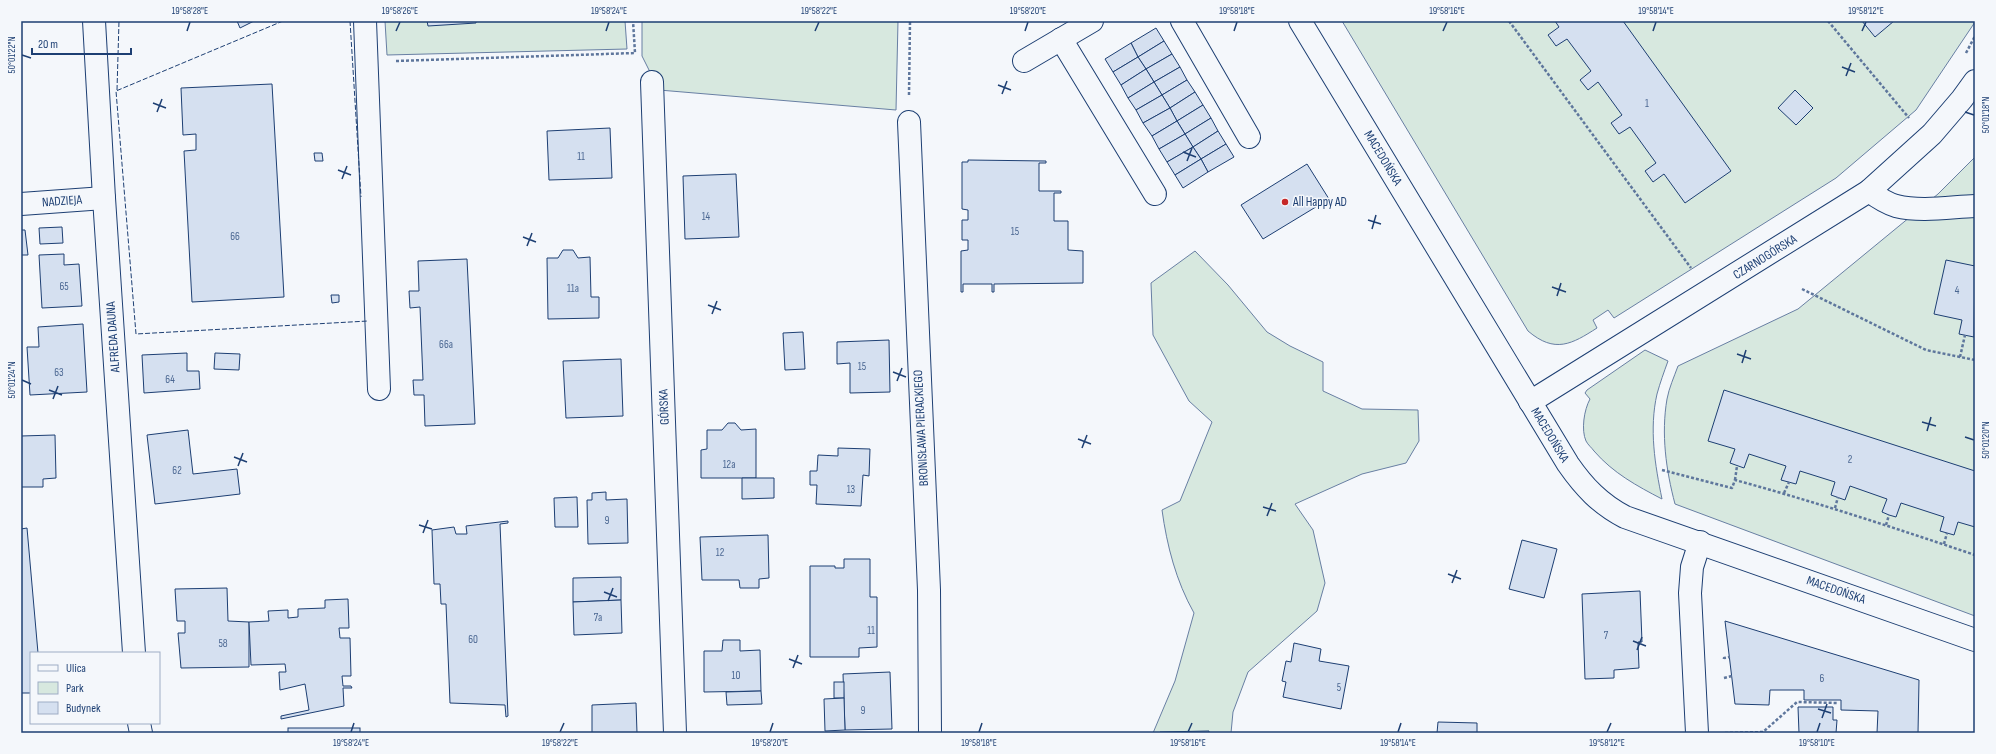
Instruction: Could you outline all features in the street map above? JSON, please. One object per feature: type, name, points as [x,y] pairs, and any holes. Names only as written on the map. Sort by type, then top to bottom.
[{"type":"street","name":"ALFREDA DAUNA","points":[[94,21],[134,652]]},
{"type":"street","points":[[365,21],[368,62],[379,389]]},
{"type":"street","points":[[1024,61],[1092,21]]},
{"type":"street","points":[[1182,21],[1249,137]]},
{"type":"street","name":"MACEDOŃSKA","points":[[1300,21],[1568,464],[1580,482],[1594,498],[1609,509],[1625,517],[1700,542],[1975,640]]},
{"type":"street","points":[[1061,40],[1155,194]]},
{"type":"street","name":"CZARNOGÓRSKA","points":[[1530,402],[1869,191],[1932,134],[1962,99],[1975,81]]},
{"type":"street","name":"GÓRSKA","points":[[652,82],[675,733]]},
{"type":"street","name":"BRONISŁAWA PIERACKIEGO","points":[[909,122],[929,590],[930,733]]},
{"type":"street","points":[[1869,191],[1881,200],[1897,206],[1919,208],[1975,206]]},
{"type":"street","name":"NADZIEJA","points":[[21,204],[104,198]]},
{"type":"street","points":[[1697,733],[1690,592],[1692,567],[1700,542]]},
{"type":"path","points":[[368,62],[635,53],[633,21]]},
{"type":"path","points":[[909,122],[910,21]]},
{"type":"path","points":[[1509,21],[1708,292]]},
{"type":"path","points":[[1828,21],[1912,122]]},
{"type":"path","points":[[1964,56],[1975,36]]},
{"type":"path","points":[[1802,289],[1926,350],[1975,360]]},
{"type":"path","points":[[1960,357],[1965,335]]},
{"type":"path","points":[[1662,470],[1732,488],[1737,466]]},
{"type":"path","points":[[1734,480],[1835,508],[1975,555]]},
{"type":"path","points":[[1784,493],[1789,482]]},
{"type":"path","points":[[1835,508],[1838,497]]},
{"type":"path","points":[[1886,525],[1889,515]]},
{"type":"path","points":[[1944,545],[1947,533]]},
{"type":"path","points":[[1724,658],[1730,657]]},
{"type":"path","points":[[1724,678],[1732,676]]},
{"type":"path","points":[[1723,733],[1763,732],[1797,702],[1838,703]]},
{"type":"green space","points":[[385,21],[625,21],[627,49],[387,55]]},
{"type":"green space","points":[[642,21],[898,21],[896,110],[659,90],[642,56]]},
{"type":"green space","points":[[1342,21],[1975,22],[1916,110],[1836,178],[1614,318],[1608,310],[1593,320],[1597,328],[1588,334],[1571,342],[1555,344],[1538,338],[1528,331]]},
{"type":"green space","points":[[1975,157],[1975,616],[1675,504],[1665,452],[1664,425],[1668,395],[1678,366],[1798,309],[1938,194]]},
{"type":"green space","points":[[1195,251],[1228,285],[1267,332],[1290,346],[1323,362],[1323,391],[1362,409],[1418,410],[1419,441],[1406,463],[1362,474],[1295,504],[1313,530],[1325,583],[1317,611],[1248,672],[1233,712],[1231,733],[1153,733],[1175,681],[1194,613],[1177,576],[1162,510],[1180,501],[1212,422],[1189,401],[1153,335],[1151,283]]},
{"type":"green space","points":[[1645,350],[1668,361],[1657,394],[1653,420],[1655,460],[1662,499],[1635,484],[1609,466],[1588,444],[1584,436],[1583,426],[1590,399],[1585,393],[1587,390]]},
{"type":"building","points":[[237,21],[254,21],[240,28]]},
{"type":"building","points":[[427,21],[476,21],[476,23],[428,26]]},
{"type":"building","points":[[1555,21],[1623,21],[1731,171],[1685,203],[1664,174],[1653,182],[1645,171],[1656,163],[1630,127],[1619,134],[1611,123],[1622,115],[1598,82],[1588,90],[1580,80],[1591,71],[1567,39],[1556,46],[1548,35],[1559,27]]},
{"type":"building","points":[[1862,21],[1894,21],[1875,37]]},
{"type":"building","points":[[1156,28],[1164,41],[1138,57],[1131,43]]},
{"type":"building","points":[[1164,41],[1172,54],[1146,69],[1138,57]]},
{"type":"building","points":[[1131,43],[1138,57],[1113,72],[1105,59]]},
{"type":"building","points":[[1172,54],[1180,67],[1154,82],[1146,69]]},
{"type":"building","points":[[1138,57],[1146,69],[1121,85],[1113,72]]},
{"type":"building","points":[[1180,67],[1187,80],[1162,95],[1154,82]]},
{"type":"building","points":[[1146,69],[1154,82],[1128,98],[1121,85]]},
{"type":"building","points":[[1187,80],[1195,92],[1170,108],[1162,95]]},
{"type":"building","points":[[1154,82],[1162,95],[1136,110],[1128,98]]},
{"type":"building","points":[[272,84],[284,297],[192,302],[184,151],[196,150],[196,134],[183,135],[181,88]]},
{"type":"building","points":[[1795,90],[1813,108],[1796,125],[1778,108]]},
{"type":"building","points":[[1195,92],[1203,105],[1177,121],[1170,108]]},
{"type":"building","points":[[1162,95],[1170,108],[1143,123],[1136,110]]},
{"type":"building","points":[[1203,105],[1211,118],[1185,134],[1177,121]]},
{"type":"building","points":[[1170,108],[1177,121],[1152,136],[1143,123]]},
{"type":"building","points":[[1211,118],[1218,131],[1193,147],[1185,134]]},
{"type":"building","points":[[1177,121],[1185,134],[1159,149],[1152,136]]},
{"type":"building","points":[[610,128],[612,178],[549,180],[547,131]]},
{"type":"building","points":[[1218,131],[1226,144],[1201,159],[1193,147]]},
{"type":"building","points":[[1185,134],[1193,147],[1167,162],[1159,149]]},
{"type":"building","points":[[1226,144],[1234,157],[1208,172],[1201,159]]},
{"type":"building","points":[[1193,147],[1201,159],[1175,175],[1167,162]]},
{"type":"building","points":[[314,153],[322,153],[323,161],[315,161]]},
{"type":"building","points":[[1201,159],[1208,172],[1183,188],[1175,175]]},
{"type":"building","points":[[968,160],[1046,161],[1046,163],[1039,163],[1039,191],[1061,191],[1061,193],[1054,193],[1054,221],[1068,221],[1068,250],[1083,251],[1083,283],[994,284],[994,292],[992,292],[992,284],[963,284],[963,292],[961,292],[961,251],[968,250],[968,240],[962,240],[962,220],[968,220],[968,210],[962,209],[962,162],[968,162]]},
{"type":"building","name":"All Happy AD","points":[[1307,164],[1329,199],[1263,239],[1241,205]]},
{"type":"building","points":[[736,174],[739,237],[685,239],[683,176]]},
{"type":"building","points":[[62,227],[63,243],[40,244],[39,228]]},
{"type":"building","points":[[21,230],[25,230],[28,255],[21,255]]},
{"type":"building","points":[[563,250],[573,250],[578,258],[590,257],[591,297],[599,297],[599,318],[548,319],[547,258],[558,258]]},
{"type":"building","points":[[64,254],[64,265],[79,264],[82,306],[42,308],[39,255]]},
{"type":"building","points":[[467,259],[475,424],[425,426],[424,395],[414,395],[413,380],[423,380],[420,307],[410,308],[409,291],[419,291],[418,261]]},
{"type":"building","points":[[1946,260],[1975,266],[1974,337],[1959,334],[1962,320],[1934,314]]},
{"type":"building","points":[[331,295],[339,295],[339,302],[332,303]]},
{"type":"building","points":[[83,324],[87,392],[30,395],[27,347],[39,347],[38,327]]},
{"type":"building","points":[[803,332],[805,369],[785,370],[783,333]]},
{"type":"building","points":[[889,340],[890,392],[850,393],[850,363],[837,364],[837,342]]},
{"type":"building","points":[[187,353],[187,371],[199,371],[200,389],[144,393],[142,355]]},
{"type":"building","points":[[215,353],[240,354],[239,370],[214,369]]},
{"type":"building","points":[[621,359],[623,416],[566,418],[563,361]]},
{"type":"building","points":[[1724,390],[1975,471],[1975,527],[1958,522],[1954,535],[1940,531],[1944,517],[1901,503],[1896,517],[1889,515],[1882,512],[1887,499],[1850,486],[1845,500],[1831,495],[1835,482],[1800,471],[1796,484],[1781,480],[1786,466],[1749,454],[1744,468],[1730,463],[1735,449],[1708,441]]},
{"type":"building","points":[[728,423],[735,423],[741,430],[756,429],[756,478],[701,478],[701,450],[707,449],[707,430],[722,430]]},
{"type":"building","points":[[188,430],[193,474],[237,469],[240,494],[155,504],[147,435]]},
{"type":"building","points":[[55,435],[56,478],[43,479],[43,487],[21,487],[21,436]]},
{"type":"building","points":[[838,448],[870,449],[869,476],[863,475],[861,506],[816,504],[817,485],[810,485],[810,471],[817,471],[818,455],[838,456]]},
{"type":"building","points":[[742,478],[774,478],[774,498],[742,499]]},
{"type":"building","points":[[606,492],[606,500],[627,499],[628,543],[588,544],[587,500],[592,500],[592,493]]},
{"type":"building","points":[[577,497],[578,527],[555,527],[554,498]]},
{"type":"building","points":[[508,521],[508,523],[500,524],[508,716],[506,717],[505,705],[450,703],[446,604],[441,604],[440,584],[434,584],[432,530],[454,527],[456,534],[467,534],[466,526]]},
{"type":"building","points":[[27,528],[38,652],[30,652],[30,693],[21,693],[21,529]]},
{"type":"building","points":[[768,535],[769,578],[759,579],[759,588],[740,588],[739,580],[702,580],[700,537]]},
{"type":"building","points":[[1522,540],[1557,549],[1544,598],[1509,589]]},
{"type":"building","points":[[844,559],[870,559],[870,597],[877,597],[877,647],[859,648],[859,657],[810,657],[810,566],[835,566],[835,568],[844,568]]},
{"type":"building","points":[[621,577],[621,600],[573,602],[573,578]]},
{"type":"building","points":[[227,588],[228,621],[249,622],[249,667],[181,668],[178,633],[185,633],[185,621],[177,621],[175,589]]},
{"type":"building","points":[[1640,591],[1642,642],[1638,642],[1639,668],[1614,670],[1614,678],[1585,679],[1582,594]]},
{"type":"building","points":[[348,599],[349,628],[339,628],[340,638],[350,638],[351,676],[342,676],[343,686],[351,686],[352,688],[343,688],[344,706],[281,719],[281,716],[309,710],[305,684],[280,690],[279,672],[286,672],[285,664],[251,665],[249,622],[269,621],[268,611],[288,610],[288,618],[298,617],[298,609],[325,608],[325,600]]},
{"type":"building","points":[[621,600],[622,633],[574,635],[573,602]]},
{"type":"building","points":[[1725,621],[1919,680],[1918,733],[1877,733],[1878,711],[1841,710],[1841,700],[1804,700],[1804,690],[1770,690],[1769,705],[1735,704]]},
{"type":"building","points":[[723,640],[740,640],[740,651],[760,650],[761,691],[704,692],[704,651],[722,651]]},
{"type":"building","points":[[1294,643],[1321,649],[1319,661],[1349,666],[1341,709],[1283,697],[1286,682],[1282,681],[1286,661],[1291,662]]},
{"type":"building","points":[[890,672],[892,729],[845,730],[843,674]]},
{"type":"building","points":[[834,682],[844,682],[844,698],[834,698]]},
{"type":"building","points":[[761,691],[762,704],[727,705],[726,692]]},
{"type":"building","points":[[844,698],[845,730],[825,731],[824,699]]},
{"type":"building","points":[[636,703],[637,733],[592,733],[592,705]]},
{"type":"building","points":[[1798,707],[1833,707],[1833,720],[1837,720],[1836,733],[1799,733]]},
{"type":"building","points":[[1438,722],[1477,723],[1477,733],[1437,733]]},
{"type":"building","points":[[288,728],[360,728],[360,733],[288,733]]},
{"type":"building","points":[[1209,731],[1209,733],[1160,733],[1160,732]]},
{"type":"fence","points":[[117,90],[119,21]]},
{"type":"fence","points":[[283,21],[116,91],[136,334],[368,321]]},
{"type":"fence","points":[[350,21],[361,197]]},
{"type":"place","name":"All Happy AD","points":[[1285,202]]}]
